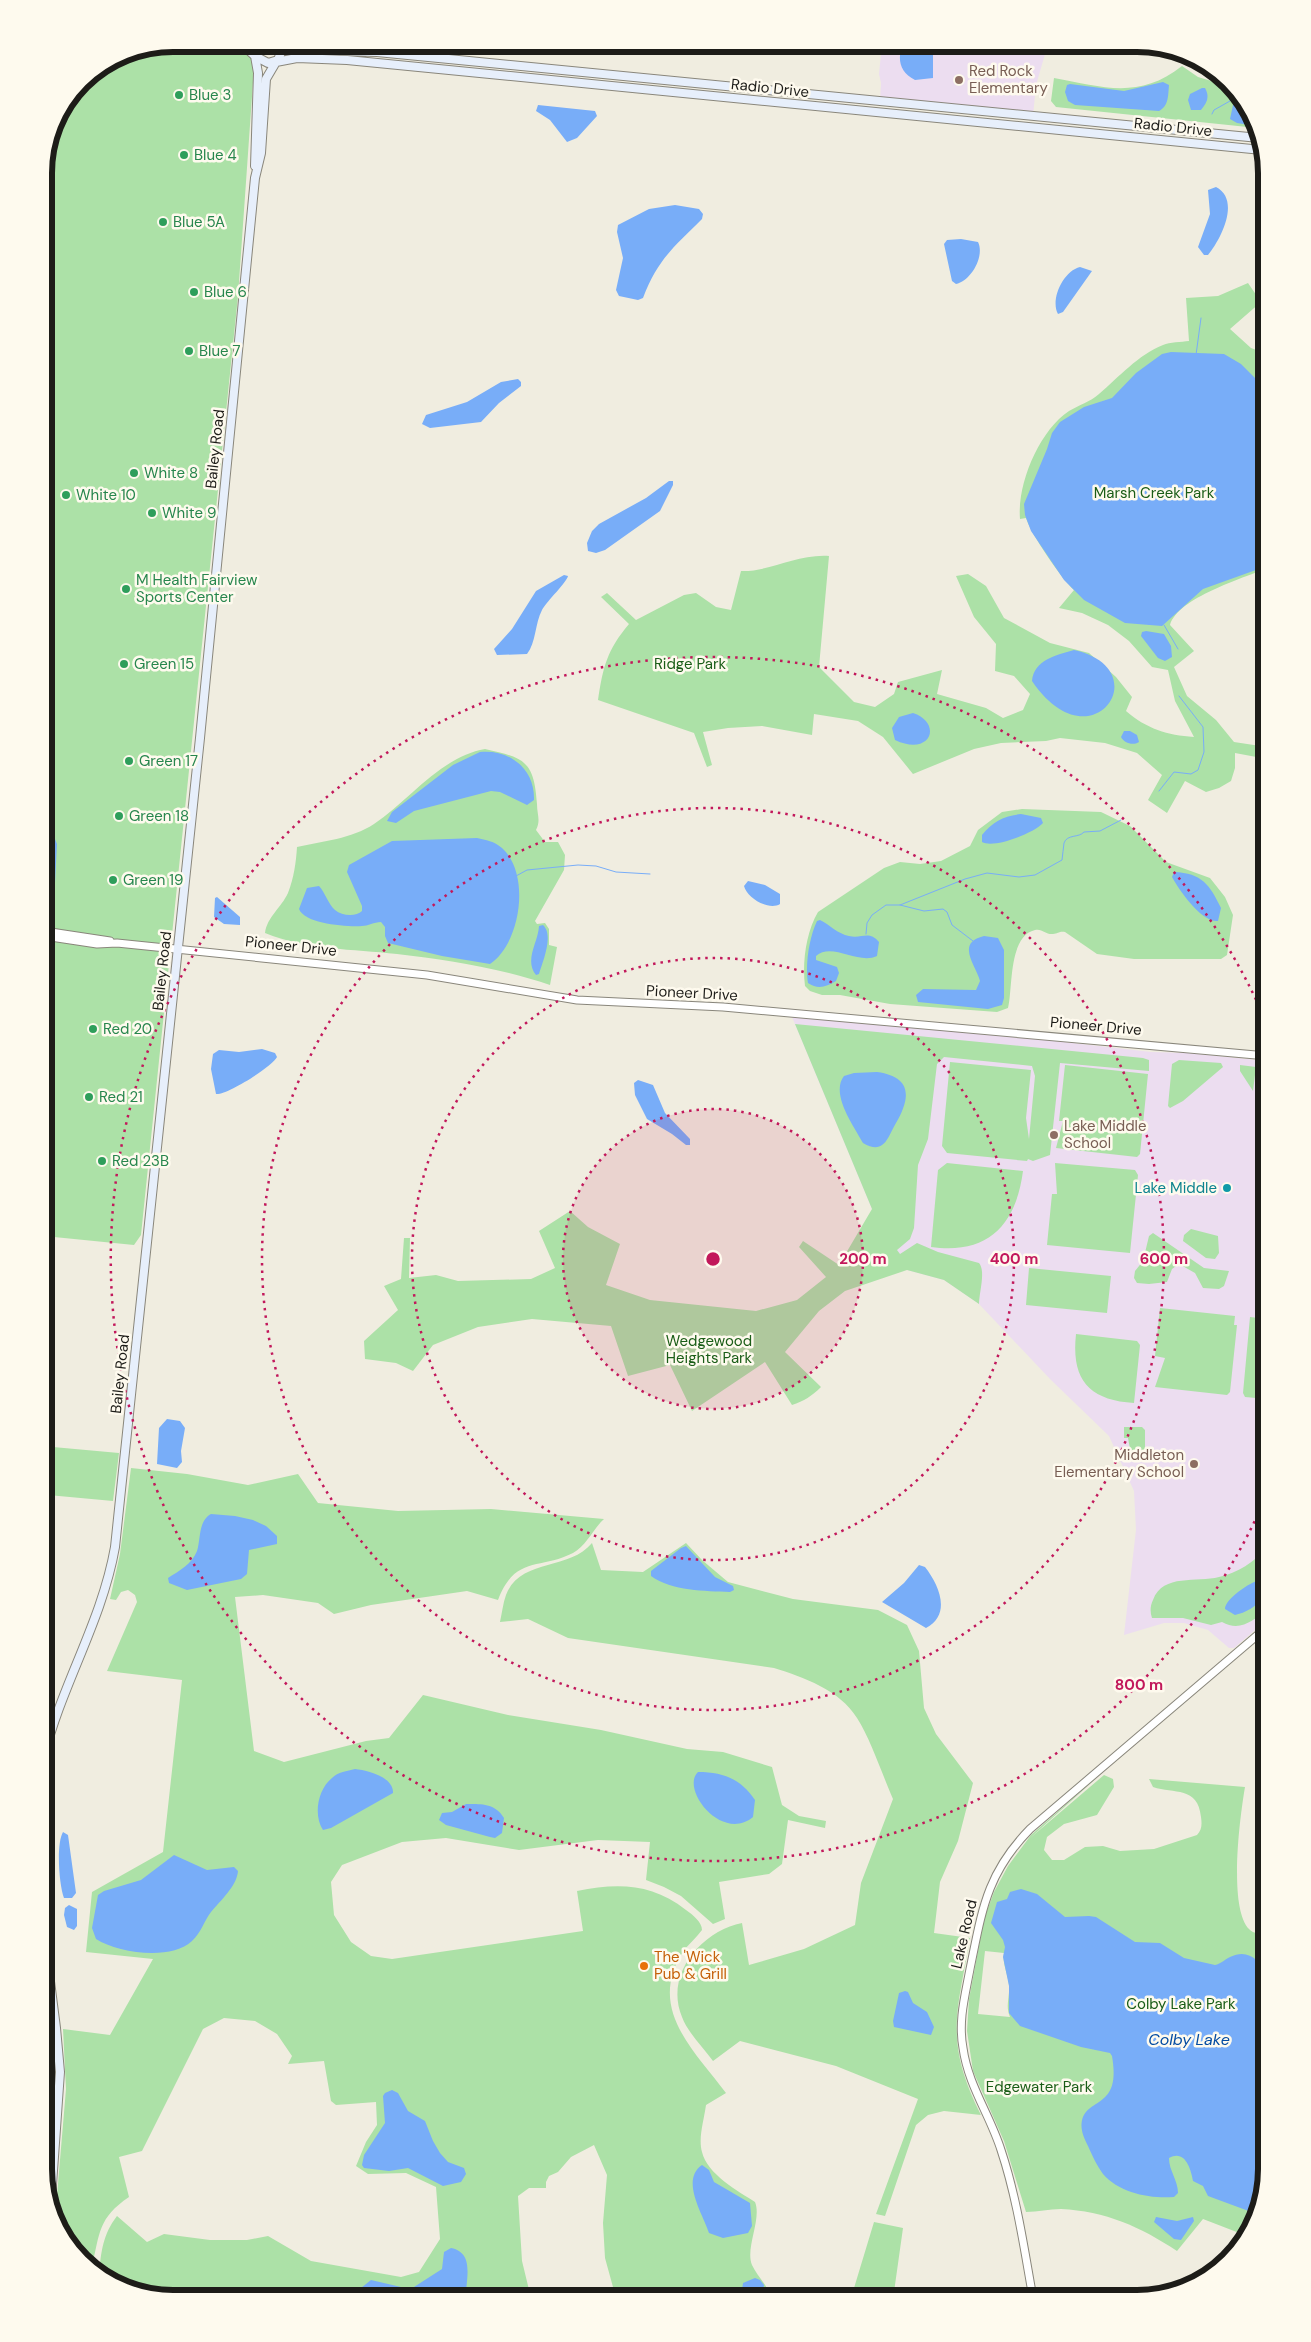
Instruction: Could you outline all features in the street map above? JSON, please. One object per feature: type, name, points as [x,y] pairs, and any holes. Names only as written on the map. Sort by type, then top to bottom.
[{"type":"main road","points":[[250,52],[263,62],[276,62]]},
{"type":"main road","name":"Bailey Road","points":[[254,52],[258,73],[254,152],[255,178]]},
{"type":"main road","name":"Bailey Road","points":[[53,1724],[102,1602],[114,1554],[178,949],[266,79],[283,52]]},
{"type":"main road","name":"Radio Drive","points":[[379,52],[1252,137]]},
{"type":"main road","name":"Radio Drive","points":[[276,62],[303,58],[347,60],[1255,149]]},
{"type":"main road","points":[[53,2005],[60,2072],[53,2170]]},
{"type":"street","name":"Pioneer Drive","points":[[53,931],[98,938],[117,943]]},
{"type":"street","name":"Pioneer Drive","points":[[53,937],[97,944],[117,943],[427,975],[577,1000],[723,1007],[1258,1055]]},
{"type":"street","name":"Lake Road","points":[[1032,2290],[1019,2215],[1010,2180],[998,2139],[971,2080],[962,2047],[962,2007],[976,1932],[984,1903],[1001,1866],[1030,1829],[1258,1635]]},
{"type":"shaded area","name":"Red Rock Elementary","points":[[881,53],[1045,53],[1036,85],[1033,116],[880,101],[881,83],[879,74]]},
{"type":"shaded area","name":"Lake Middle School","points":[[792,1017],[1047,1040],[1151,1052],[1188,1053],[1258,1060],[1258,1628],[1234,1648],[1229,1648],[1208,1630],[1184,1623],[1164,1623],[1124,1635],[1136,1530],[1134,1491],[1109,1436],[1050,1379],[979,1304],[944,1280],[907,1270],[872,1209]]},
{"type":"green space","name":"M Health Fairview Sports Center","points":[[173,52],[249,52],[254,68],[238,296],[141,1235],[134,1245],[53,1237],[53,165],[59,134],[73,106],[94,82],[106,73],[134,59],[157,54]]},
{"type":"green space","points":[[1182,66],[1198,77],[1218,83],[1238,106],[1249,127],[1056,107],[1051,101],[1054,78],[1089,85],[1120,88],[1136,87],[1166,77]]},
{"type":"green space","name":"Ridge Park","points":[[1248,283],[1258,298],[1258,305],[1230,329],[1251,348],[1258,351],[1258,571],[1212,590],[1198,598],[1185,606],[1170,625],[1194,651],[1174,667],[1187,696],[1216,720],[1234,742],[1258,746],[1258,757],[1235,753],[1235,768],[1231,781],[1219,788],[1206,792],[1185,781],[1167,813],[1148,800],[1162,775],[1137,753],[1105,743],[1060,738],[1046,741],[1001,743],[974,749],[913,774],[883,737],[858,721],[814,714],[812,735],[762,726],[703,732],[712,765],[707,767],[694,733],[598,700],[607,659],[629,624],[601,597],[607,593],[636,620],[684,595],[696,593],[716,607],[731,610],[741,571],[762,569],[805,558],[829,556],[819,667],[854,702],[875,707],[894,694],[898,682],[942,670],[937,694],[986,708],[1003,718],[1023,710],[1030,694],[1014,676],[995,671],[996,644],[974,617],[956,576],[968,574],[986,586],[1004,618],[1050,643],[1089,653],[1116,677],[1132,697],[1126,711],[1134,717],[1158,730],[1175,735],[1194,737],[1175,701],[1168,670],[1152,667],[1129,641],[1108,625],[1082,613],[1059,608],[1074,590],[1047,556],[1026,518],[1020,519],[1020,505],[1022,490],[1032,459],[1048,431],[1058,420],[1069,411],[1096,397],[1145,354],[1166,344],[1189,341],[1186,298],[1218,296]]},
{"type":"green space","points":[[485,749],[510,755],[525,764],[530,770],[536,790],[539,820],[536,830],[545,842],[558,842],[565,855],[564,870],[535,921],[537,924],[545,923],[549,929],[549,945],[557,947],[550,985],[474,965],[397,954],[313,946],[281,939],[265,933],[268,922],[288,893],[292,882],[297,847],[337,839],[365,829],[387,814],[440,770],[469,754]]},
{"type":"green space","points":[[1022,809],[1101,812],[1130,826],[1166,862],[1210,878],[1225,897],[1233,915],[1227,955],[1221,959],[1134,959],[1097,954],[1065,932],[1051,934],[1035,930],[1026,934],[1020,942],[1013,964],[1008,1008],[997,1012],[890,1004],[840,995],[822,995],[810,991],[805,986],[806,948],[810,929],[818,912],[884,868],[900,862],[920,864],[941,861],[970,846],[978,830],[1002,812]]},
{"type":"green space","name":"Wedgewood Heights Park","points":[[795,1024],[1143,1058],[1149,1060],[1149,1071],[1060,1063],[1050,1155],[1033,1161],[1028,1159],[1027,1161],[947,1153],[942,1146],[950,1062],[1031,1070],[1026,1118],[1029,1139],[1035,1076],[1032,1066],[944,1057],[937,1064],[928,1139],[918,1165],[914,1228],[910,1239],[897,1250],[900,1254],[917,1243],[938,1252],[979,1263],[982,1277],[979,1304],[944,1280],[907,1270],[845,1291],[819,1311],[785,1352],[821,1387],[808,1398],[792,1405],[765,1362],[692,1411],[670,1365],[628,1376],[611,1326],[532,1319],[478,1327],[433,1345],[413,1371],[396,1363],[365,1359],[364,1341],[398,1310],[384,1286],[401,1279],[404,1238],[410,1238],[409,1278],[436,1275],[458,1281],[531,1279],[555,1268],[539,1231],[570,1211],[588,1227],[620,1244],[606,1285],[650,1300],[756,1311],[797,1300],[826,1277],[799,1247],[803,1241],[839,1265],[872,1209]]},
{"type":"green space","points":[[1179,1060],[1221,1063],[1223,1067],[1183,1101],[1170,1108],[1168,1106],[1172,1064]]},
{"type":"green space","points":[[1065,1065],[1148,1074],[1140,1154],[1137,1157],[1056,1148],[1063,1121],[1059,1121]]},
{"type":"green space","points":[[1240,1065],[1256,1067],[1253,1091],[1240,1071]]},
{"type":"green space","points":[[947,1163],[1023,1171],[1014,1207],[1006,1221],[996,1232],[983,1241],[968,1246],[951,1248],[931,1247],[938,1170]]},
{"type":"green space","points":[[1055,1163],[1135,1170],[1138,1175],[1130,1253],[1047,1245],[1052,1194],[1057,1194]]},
{"type":"green space","points":[[1191,1229],[1218,1236],[1219,1253],[1215,1259],[1206,1258],[1183,1241],[1184,1235]]},
{"type":"green space","points":[[1153,1233],[1204,1268],[1229,1271],[1224,1286],[1219,1289],[1203,1288],[1195,1273],[1179,1264],[1172,1269],[1167,1282],[1137,1283],[1134,1278],[1135,1271],[1143,1261],[1149,1236]]},
{"type":"green space","points":[[1029,1268],[1111,1276],[1107,1313],[1026,1305]]},
{"type":"green space","points":[[1160,1308],[1235,1316],[1234,1325],[1237,1325],[1230,1392],[1227,1395],[1155,1387],[1165,1358],[1155,1356]]},
{"type":"green space","points":[[1250,1317],[1258,1318],[1258,1398],[1245,1397],[1243,1393]]},
{"type":"green space","points":[[1076,1334],[1137,1341],[1140,1345],[1134,1403],[1105,1397],[1086,1385],[1080,1375],[1077,1364],[1075,1350]]},
{"type":"green space","points":[[1124,1427],[1142,1427],[1145,1430],[1145,1457],[1142,1460],[1124,1459],[1130,1449],[1128,1438],[1124,1438]]},
{"type":"green space","points":[[53,1447],[119,1453],[113,1501],[53,1495]]},
{"type":"green space","points":[[131,1468],[187,1474],[248,1485],[298,1474],[318,1503],[398,1511],[491,1509],[604,1519],[578,1550],[561,1558],[530,1566],[512,1576],[498,1600],[467,1591],[371,1605],[334,1614],[318,1603],[263,1595],[235,1597],[254,1751],[284,1762],[366,1741],[389,1738],[423,1695],[508,1715],[601,1730],[687,1749],[723,1752],[772,1767],[782,1805],[799,1816],[826,1821],[825,1828],[788,1820],[782,1864],[769,1874],[719,1882],[725,1919],[713,1924],[681,1896],[646,1880],[650,1842],[598,1840],[519,1850],[446,1838],[402,1842],[342,1865],[331,1882],[334,1915],[351,1942],[371,1956],[392,1959],[583,1931],[577,1891],[592,1888],[620,1886],[647,1890],[673,1901],[694,1916],[699,1921],[702,1930],[684,1950],[674,1971],[670,1991],[672,2009],[678,2027],[688,2044],[726,2093],[706,2105],[701,2135],[702,2152],[705,2160],[716,2175],[755,2202],[757,2209],[750,2258],[752,2265],[768,2290],[614,2289],[605,2258],[603,2223],[607,2175],[594,2145],[571,2157],[558,2172],[549,2176],[546,2188],[529,2188],[518,2196],[522,2261],[529,2289],[165,2289],[134,2283],[120,2277],[100,2265],[104,2243],[117,2216],[147,2242],[164,2234],[210,2240],[247,2240],[268,2236],[311,2261],[401,2277],[419,2272],[440,2239],[436,2187],[406,2173],[368,2174],[356,2166],[366,2142],[377,2125],[376,2102],[336,2105],[331,2101],[324,2061],[288,2064],[292,2056],[277,2034],[255,2021],[224,2018],[203,2029],[142,2151],[119,2157],[129,2197],[111,2212],[106,2219],[99,2235],[93,2259],[82,2248],[65,2222],[57,2199],[66,2089],[63,2029],[110,2035],[153,1959],[86,1952],[92,1892],[163,1852],[182,1680],[107,1671],[137,1602],[135,1595],[128,1590],[121,1592],[116,1600],[110,1599],[120,1554]]},
{"type":"green space","points":[[592,1543],[601,1570],[643,1572],[686,1543],[702,1560],[728,1582],[793,1599],[878,1610],[907,1625],[919,1651],[924,1708],[936,1734],[973,1783],[958,1841],[940,1882],[934,1933],[970,1938],[958,2008],[958,2047],[969,2089],[981,2115],[944,2111],[928,2115],[916,2125],[885,2216],[876,2214],[918,2099],[836,2066],[740,2041],[713,2061],[688,2029],[682,2017],[678,2001],[678,1985],[690,1957],[713,1935],[727,1928],[742,1923],[749,1965],[804,1949],[855,1925],[861,1883],[893,1799],[872,1747],[857,1718],[841,1700],[809,1680],[774,1668],[568,1638],[528,1619],[500,1622],[506,1595],[513,1583],[522,1575],[571,1558],[582,1552]]},
{"type":"green space","points":[[1258,1556],[1257,1618],[1246,1624],[1235,1626],[1222,1622],[1211,1625],[1183,1618],[1152,1618],[1152,1602],[1164,1586],[1172,1582],[1219,1577],[1232,1573]]},
{"type":"green space","name":"Colby Lake Park","points":[[1101,1774],[1029,1839],[1104,1775],[1113,1779],[1114,1787],[1097,1815],[1064,1824],[1047,1837],[1044,1850],[1052,1860],[1064,1860],[1085,1847],[1103,1846],[1120,1851],[1154,1849],[1197,1835],[1201,1829],[1202,1822],[1199,1807],[1195,1800],[1184,1793],[1153,1787],[1149,1779],[1245,1787],[1237,1861],[1237,1882],[1243,1918],[1249,1929],[1258,1934],[1258,2169],[1254,2200],[1239,2233],[1203,2219],[1177,2251],[1136,2228],[1093,2213],[1061,2209],[1026,2212],[1004,2141],[973,2071],[967,2031],[969,1999],[984,1919],[994,1892],[1008,1866],[1031,1835]],"holes":[[[985,1951],[1004,1953],[1009,1985],[1008,2005],[1010,2017],[978,2014]]]},
{"type":"green space","points":[[874,2222],[903,2228],[894,2290],[854,2290]]},
{"type":"water","points":[[933,53],[933,78],[915,80],[910,77],[903,69],[900,54]]},
{"type":"water","points":[[1163,82],[1169,85],[1168,96],[1165,106],[1159,111],[1075,105],[1068,101],[1065,92],[1067,85],[1070,84],[1124,91]]},
{"type":"water","points":[[1205,88],[1207,91],[1208,97],[1206,102],[1201,110],[1191,110],[1188,100],[1190,94]]},
{"type":"water","points":[[1235,103],[1248,125],[1237,123],[1230,119],[1233,105]]},
{"type":"water","points":[[538,105],[595,111],[597,116],[577,138],[567,142],[550,120],[536,111]]},
{"type":"water","points":[[1216,187],[1223,193],[1227,201],[1228,210],[1223,230],[1208,255],[1204,255],[1198,247],[1210,214],[1208,190]]},
{"type":"water","points":[[675,205],[699,209],[703,214],[702,219],[667,255],[654,273],[643,298],[638,300],[619,296],[616,290],[623,258],[617,232],[618,225],[649,209]]},
{"type":"water","points":[[961,239],[978,242],[980,254],[975,267],[967,278],[956,284],[952,281],[944,244],[947,240]]},
{"type":"water","points":[[1080,267],[1092,271],[1063,312],[1058,314],[1056,308],[1057,294],[1063,280],[1068,274]]},
{"type":"water","name":"Marsh Creek Park","points":[[1171,352],[1224,354],[1241,364],[1258,381],[1258,569],[1203,589],[1162,626],[1125,623],[1084,600],[1064,580],[1031,531],[1025,515],[1024,504],[1052,433],[1060,422],[1084,407],[1112,398],[1136,373],[1162,354]]},
{"type":"water","points":[[518,379],[521,382],[521,386],[499,403],[481,422],[430,428],[422,424],[426,415],[467,402],[501,382]]},
{"type":"water","points":[[669,481],[673,481],[673,485],[660,511],[605,550],[596,553],[588,551],[587,543],[592,531],[599,524],[646,498]]},
{"type":"water","points":[[564,575],[568,576],[567,579],[542,610],[532,644],[527,654],[497,655],[494,649],[512,629],[536,591]]},
{"type":"water","points":[[1142,632],[1164,634],[1171,646],[1172,657],[1165,661],[1158,658],[1141,636]]},
{"type":"water","points":[[1074,650],[1099,660],[1112,675],[1114,691],[1107,705],[1094,714],[1076,716],[1054,705],[1032,681],[1041,663],[1053,656]]},
{"type":"water","points":[[913,713],[928,724],[930,730],[929,737],[924,742],[917,744],[907,744],[895,740],[892,728],[899,717]]},
{"type":"water","points":[[1124,731],[1130,731],[1137,735],[1139,742],[1131,744],[1124,741],[1121,737]]},
{"type":"water","points":[[480,752],[501,754],[519,763],[530,779],[534,800],[527,805],[500,792],[491,791],[414,811],[396,823],[387,821],[392,812],[453,765]]},
{"type":"water","points":[[1021,814],[1041,818],[1043,823],[1014,839],[988,844],[982,842],[982,835],[995,823],[1009,816]]},
{"type":"water","points":[[477,838],[493,842],[502,848],[511,860],[517,874],[519,891],[515,925],[509,941],[501,954],[490,964],[442,956],[388,943],[385,936],[385,927],[381,922],[362,926],[327,924],[309,918],[299,909],[307,888],[319,886],[330,905],[341,914],[356,914],[362,911],[362,906],[347,872],[349,865],[392,841]]},
{"type":"water","points":[[53,839],[57,844],[53,904]]},
{"type":"water","points":[[1174,872],[1192,875],[1209,887],[1221,908],[1218,921],[1205,917],[1192,905],[1172,877]]},
{"type":"water","points":[[748,881],[765,885],[780,894],[780,904],[770,906],[754,899],[749,895],[744,886]]},
{"type":"water","points":[[217,897],[240,917],[240,925],[224,924],[214,917],[215,898]]},
{"type":"water","points":[[820,920],[845,935],[854,937],[872,936],[879,942],[877,956],[862,958],[837,952],[822,952],[816,956],[816,960],[837,967],[839,973],[836,981],[822,987],[808,983],[807,960],[810,943],[817,921]]},
{"type":"water","points":[[543,925],[548,935],[548,941],[539,974],[536,975],[531,963],[531,957],[539,926]]},
{"type":"water","points":[[984,936],[998,938],[1004,950],[1004,998],[1002,1005],[988,1009],[918,1002],[916,995],[923,989],[976,990],[980,981],[969,949],[975,939]]},
{"type":"water","points":[[262,1049],[275,1053],[277,1057],[267,1067],[248,1080],[229,1090],[216,1094],[211,1069],[213,1054],[219,1050],[239,1052]]},
{"type":"water","points":[[877,1072],[897,1078],[902,1083],[906,1097],[901,1114],[885,1143],[876,1147],[863,1143],[849,1119],[841,1101],[840,1083],[844,1076],[854,1073]]},
{"type":"water","points":[[638,1080],[653,1085],[665,1113],[690,1139],[690,1145],[686,1145],[647,1119],[635,1095],[634,1083]]},
{"type":"water","points":[[167,1419],[180,1421],[185,1428],[181,1451],[182,1462],[177,1468],[157,1464],[159,1428]]},
{"type":"water","points":[[211,1514],[253,1520],[266,1526],[277,1536],[277,1544],[249,1550],[247,1574],[241,1579],[187,1590],[169,1583],[168,1578],[185,1567],[195,1556],[202,1526]]},
{"type":"water","points":[[686,1546],[715,1577],[733,1586],[734,1590],[730,1592],[689,1589],[669,1585],[651,1576],[651,1571]]},
{"type":"water","points":[[919,1565],[925,1567],[930,1574],[941,1599],[939,1615],[926,1628],[882,1602],[904,1583]]},
{"type":"water","points":[[1258,1581],[1258,1602],[1256,1605],[1235,1615],[1225,1609],[1229,1601],[1250,1584]]},
{"type":"water","points":[[355,1769],[379,1775],[389,1783],[393,1793],[331,1828],[323,1830],[318,1817],[318,1802],[323,1789],[337,1774]]},
{"type":"water","points":[[698,1772],[723,1775],[744,1787],[755,1800],[753,1817],[741,1823],[729,1823],[717,1819],[707,1811],[699,1801],[695,1790],[694,1780]]},
{"type":"water","points":[[466,1804],[487,1805],[496,1809],[504,1818],[502,1833],[495,1838],[490,1837],[446,1825],[439,1820],[442,1813],[452,1812]]},
{"type":"water","points":[[63,1832],[68,1835],[76,1893],[72,1898],[64,1898],[61,1884],[59,1846]]},
{"type":"water","points":[[174,1855],[207,1870],[234,1867],[238,1871],[235,1882],[206,1919],[195,1938],[183,1947],[158,1953],[144,1953],[117,1948],[96,1939],[92,1928],[98,1895],[104,1891],[141,1880]]},
{"type":"water","name":"Colby Lake","points":[[1021,1889],[1037,1894],[1065,1917],[1096,1917],[1135,1942],[1160,1943],[1184,1958],[1215,1965],[1228,1958],[1242,1954],[1248,1955],[1258,1961],[1258,2169],[1257,2185],[1250,2212],[1208,2196],[1203,2186],[1193,2181],[1189,2166],[1179,2156],[1169,2158],[1170,2167],[1178,2188],[1178,2193],[1174,2197],[1146,2196],[1126,2190],[1110,2181],[1103,2174],[1085,2140],[1082,2131],[1082,2120],[1086,2112],[1109,2092],[1113,2082],[1114,2071],[1112,2056],[1110,2053],[1081,2047],[1020,2026],[1009,2013],[1009,1986],[1003,1957],[1005,1947],[1003,1940],[991,1923],[997,1902],[1007,1899],[1010,1892]]},
{"type":"water","points":[[69,1905],[77,1909],[77,1926],[74,1930],[67,1927],[64,1915],[65,1908]]},
{"type":"water","points":[[908,1992],[913,2003],[927,2012],[934,2027],[931,2035],[894,2027],[893,2021],[899,1993]]},
{"type":"water","points":[[392,2090],[398,2093],[408,2111],[425,2121],[433,2141],[448,2162],[464,2168],[466,2174],[461,2182],[443,2186],[408,2168],[389,2171],[364,2168],[362,2165],[364,2155],[385,2123],[383,2096]]},
{"type":"water","points":[[702,2165],[709,2170],[714,2182],[750,2203],[752,2226],[748,2233],[723,2238],[709,2233],[698,2207],[693,2188],[693,2179],[696,2171]]},
{"type":"water","points":[[1156,2217],[1177,2221],[1193,2217],[1194,2221],[1181,2240],[1174,2239],[1154,2222]]},
{"type":"water","points":[[451,2248],[459,2251],[464,2256],[468,2268],[466,2289],[361,2289],[371,2280],[401,2287],[414,2287],[442,2269],[444,2252]]},
{"type":"water","points":[[755,2278],[764,2285],[763,2290],[742,2290],[743,2283]]},
{"type":"waterway","points":[[1212,114],[1214,110],[1232,98]]},
{"type":"waterway","points":[[1196,355],[1201,318]]},
{"type":"waterway","points":[[1164,625],[1178,649]]},
{"type":"waterway","points":[[1159,791],[1174,772],[1191,774],[1198,770],[1204,752],[1203,727],[1179,696]]},
{"type":"waterway","points":[[866,934],[867,923],[872,915],[886,905],[900,905],[965,879],[987,873],[1019,877],[1035,875],[1062,860],[1064,843],[1068,838],[1084,832],[1100,831],[1121,820]]},
{"type":"waterway","points":[[516,876],[527,870],[578,865],[596,866],[616,872],[650,874]]},
{"type":"waterway","points":[[900,905],[924,911],[943,909],[947,912],[952,925],[973,941]]},
{"type":"place","name":"Red Rock Elementary","points":[[959,80]]},
{"type":"place","name":"Blue 3","points":[[179,95]]},
{"type":"place","name":"Blue 4","points":[[184,155]]},
{"type":"place","name":"Blue 5A","points":[[163,222]]},
{"type":"place","name":"Blue 6","points":[[194,292]]},
{"type":"place","name":"Blue 7","points":[[189,351]]},
{"type":"place","name":"White 8","points":[[134,473]]},
{"type":"place","name":"White 10","points":[[66,495]]},
{"type":"place","name":"White 9","points":[[152,513]]},
{"type":"place","name":"M Health Fairview Sports Center","points":[[126,589]]},
{"type":"place","name":"Green 15","points":[[124,664]]},
{"type":"place","name":"Green 17","points":[[129,761]]},
{"type":"place","name":"Green 18","points":[[119,816]]},
{"type":"place","name":"Green 19","points":[[113,880]]},
{"type":"place","name":"Red 20","points":[[93,1029]]},
{"type":"place","name":"Red 21","points":[[89,1097]]},
{"type":"place","name":"Lake Middle School","points":[[1054,1135]]},
{"type":"place","name":"Red 23B","points":[[102,1161]]},
{"type":"place","name":"Lake Middle","points":[[1227,1188]]},
{"type":"place","name":"Middleton Elementary School","points":[[1194,1464]]},
{"type":"place","name":"The 'Wick Pub & Grill","points":[[644,1966]]},
{"type":"park label","name":"Edgewater Park","points":[[1039,2087]]}]
